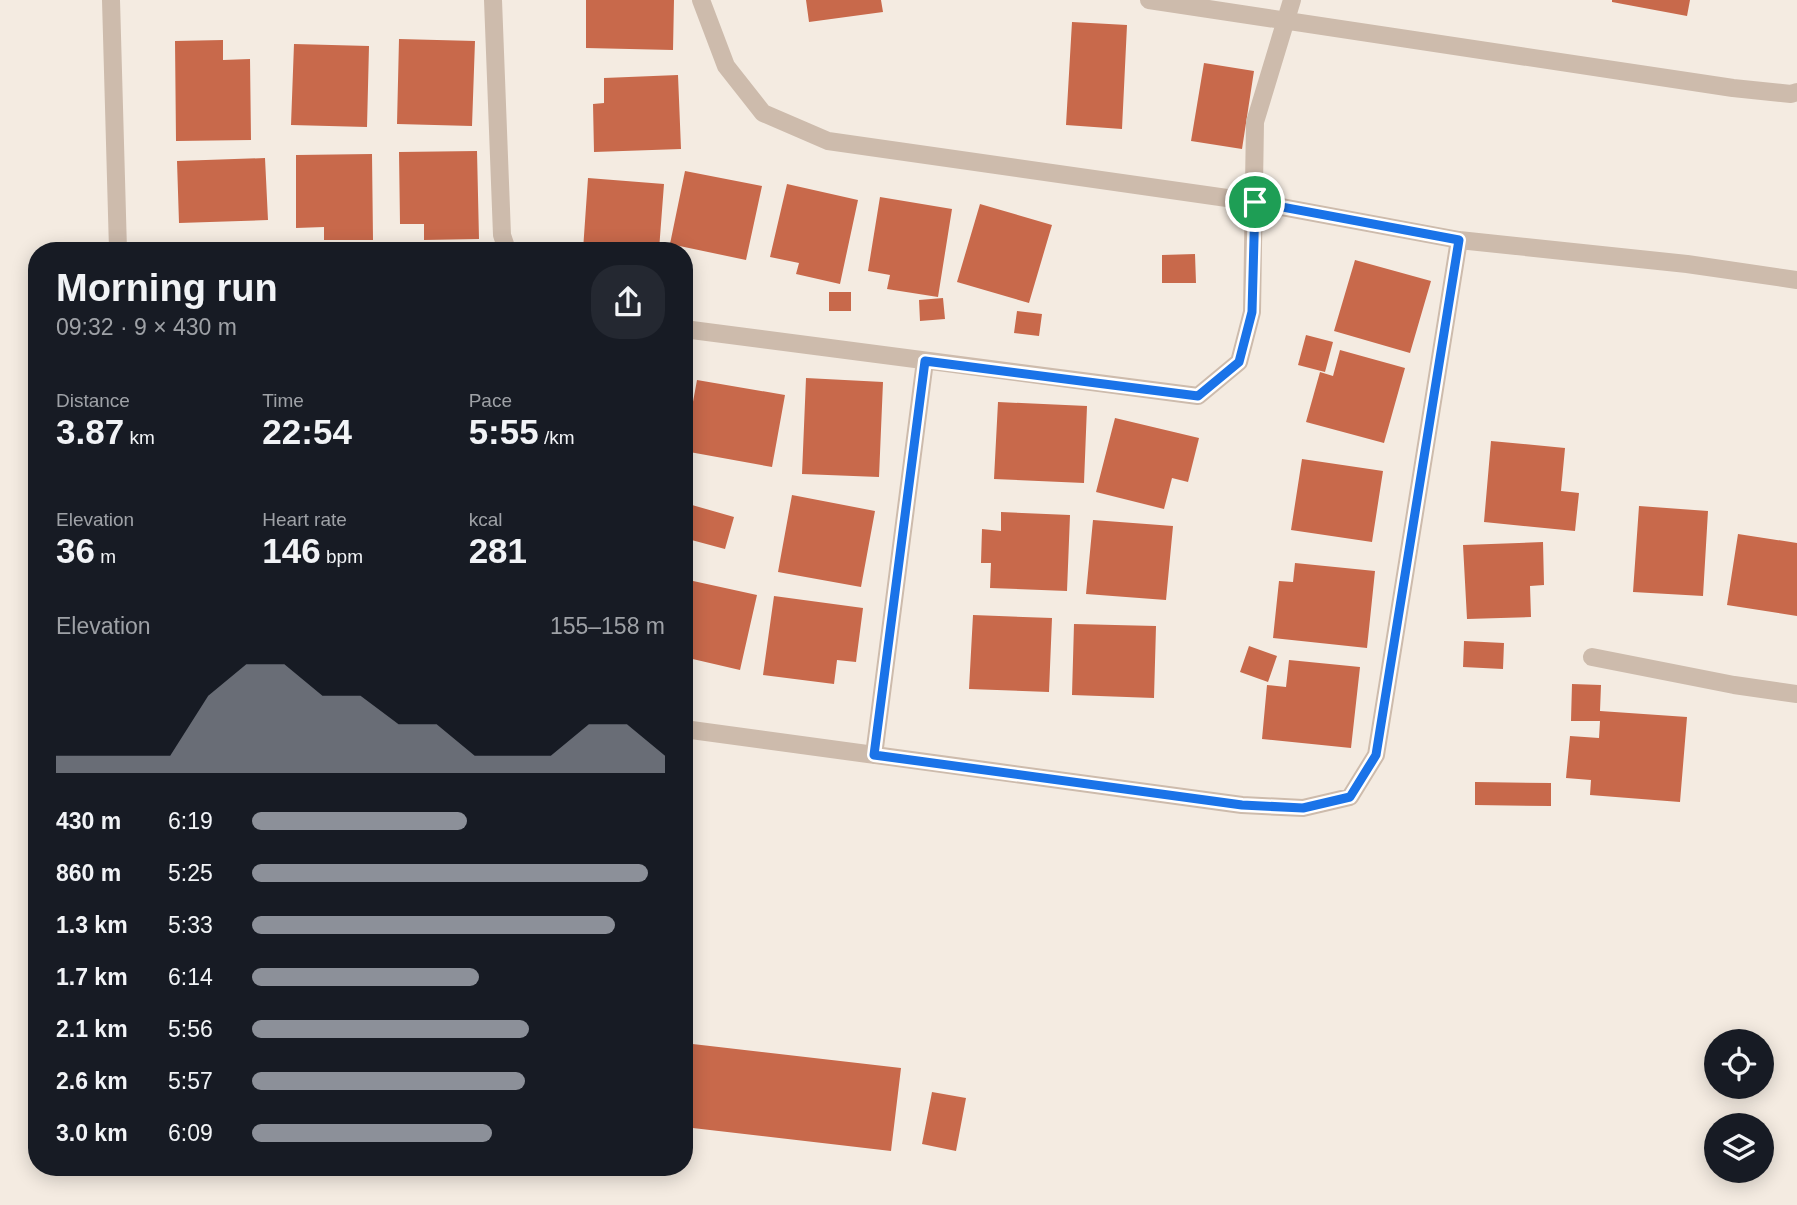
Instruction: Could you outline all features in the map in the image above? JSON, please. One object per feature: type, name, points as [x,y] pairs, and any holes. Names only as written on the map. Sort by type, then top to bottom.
[{"type":"street","points":[[111,0],[118,242]]},
{"type":"street","points":[[493,0],[504,242]]},
{"type":"street","points":[[701,0],[726,65],[763,113],[828,141],[1255,202],[1459,240],[1687,264],[1797,280]]},
{"type":"street","points":[[1149,0],[1733,88],[1791,94],[1797,92]]},
{"type":"street","points":[[693,330],[1198,396],[1239,362],[1252,312],[1255,122],[1292,0]]},
{"type":"street","points":[[693,730],[1242,805],[1303,808],[1350,797],[1376,755],[1459,240]]},
{"type":"street","points":[[874,755],[925,361]]},
{"type":"street","points":[[1592,657],[1734,685],[1797,694]]},
{"type":"building","points":[[586,0],[674,0],[673,50],[586,48]]},
{"type":"building","points":[[806,0],[881,0],[883,12],[809,22]]},
{"type":"building","points":[[1612,0],[1690,0],[1687,16]]},
{"type":"building","points":[[1072,22],[1127,25],[1122,129],[1066,125]]},
{"type":"building","points":[[399,39],[475,41],[472,126],[397,124]]},
{"type":"building","points":[[223,40],[223,60],[250,59],[251,140],[176,141],[175,41]]},
{"type":"building","points":[[294,44],[369,46],[367,127],[291,125]]},
{"type":"building","points":[[1204,63],[1254,71],[1242,149],[1191,141]]},
{"type":"building","points":[[678,75],[681,149],[594,152],[593,104],[604,103],[604,78]]},
{"type":"building","points":[[477,151],[479,239],[424,240],[424,224],[400,224],[399,152]]},
{"type":"building","points":[[372,154],[373,240],[324,240],[324,227],[296,228],[296,155]]},
{"type":"building","points":[[265,158],[268,220],[179,223],[177,161]]},
{"type":"building","points":[[685,171],[762,186],[746,260],[693,249],[693,242],[670,242]]},
{"type":"building","points":[[588,178],[664,184],[660,242],[584,242]]},
{"type":"building","points":[[787,184],[858,200],[840,284],[796,274],[799,263],[770,257]]},
{"type":"building","points":[[880,197],[952,209],[938,297],[887,289],[890,275],[868,271]]},
{"type":"building","points":[[980,204],[1052,225],[1029,303],[957,282]]},
{"type":"building","points":[[1195,254],[1196,283],[1162,283],[1162,255]]},
{"type":"building","points":[[1355,260],[1431,281],[1410,353],[1334,331]]},
{"type":"building","points":[[829,292],[851,292],[851,311],[829,311]]},
{"type":"building","points":[[943,298],[945,319],[920,321],[919,300]]},
{"type":"building","points":[[1017,311],[1042,314],[1039,336],[1014,333]]},
{"type":"building","points":[[1306,335],[1333,342],[1325,372],[1298,365]]},
{"type":"building","points":[[1340,350],[1405,368],[1384,443],[1306,422],[1320,372],[1333,376]]},
{"type":"building","points":[[806,378],[883,382],[879,477],[802,474]]},
{"type":"building","points":[[697,380],[785,395],[772,467],[693,453],[693,402]]},
{"type":"building","points":[[998,402],[1087,406],[1084,483],[994,479]]},
{"type":"building","points":[[1115,418],[1199,438],[1188,482],[1172,478],[1164,509],[1096,492]]},
{"type":"building","points":[[1491,441],[1565,448],[1561,491],[1579,493],[1575,531],[1484,522]]},
{"type":"building","points":[[1302,459],[1383,471],[1372,542],[1291,530]]},
{"type":"building","points":[[792,495],[875,511],[861,587],[778,572]]},
{"type":"building","points":[[693,505],[734,517],[725,549],[693,540]]},
{"type":"building","points":[[1639,506],[1708,511],[1703,596],[1633,592]]},
{"type":"building","points":[[1001,512],[1070,515],[1067,591],[990,588],[991,563],[981,563],[982,529],[1001,531]]},
{"type":"building","points":[[1093,520],[1173,526],[1166,600],[1086,594]]},
{"type":"building","points":[[1738,534],[1797,543],[1797,616],[1727,605]]},
{"type":"building","points":[[1543,542],[1544,585],[1530,586],[1531,617],[1467,619],[1463,545]]},
{"type":"building","points":[[1295,563],[1375,571],[1367,648],[1273,638],[1279,581],[1293,582]]},
{"type":"building","points":[[693,581],[757,595],[740,670],[693,659]]},
{"type":"building","points":[[774,596],[863,608],[856,662],[837,660],[834,684],[763,675]]},
{"type":"building","points":[[973,615],[1052,618],[1049,692],[969,689]]},
{"type":"building","points":[[1074,624],[1156,626],[1154,698],[1072,695]]},
{"type":"building","points":[[1464,641],[1504,643],[1503,669],[1463,667]]},
{"type":"building","points":[[1249,646],[1277,656],[1268,682],[1240,672]]},
{"type":"building","points":[[1289,660],[1360,667],[1351,748],[1262,739],[1267,685],[1286,687]]},
{"type":"building","points":[[1572,684],[1601,685],[1600,711],[1687,717],[1680,802],[1590,795],[1591,780],[1566,778],[1570,736],[1599,738],[1600,721],[1571,721]]},
{"type":"building","points":[[1475,782],[1551,783],[1551,806],[1475,805]]},
{"type":"building","points":[[693,1044],[901,1068],[891,1151],[693,1128]]},
{"type":"building","points":[[932,1092],[966,1098],[956,1151],[922,1144]]},
{"type":"route","points":[[1255,202],[1459,240],[1376,755],[1350,797],[1303,808],[1242,805],[874,755],[925,361],[1198,396],[1239,362],[1252,312],[1255,202]]}]
